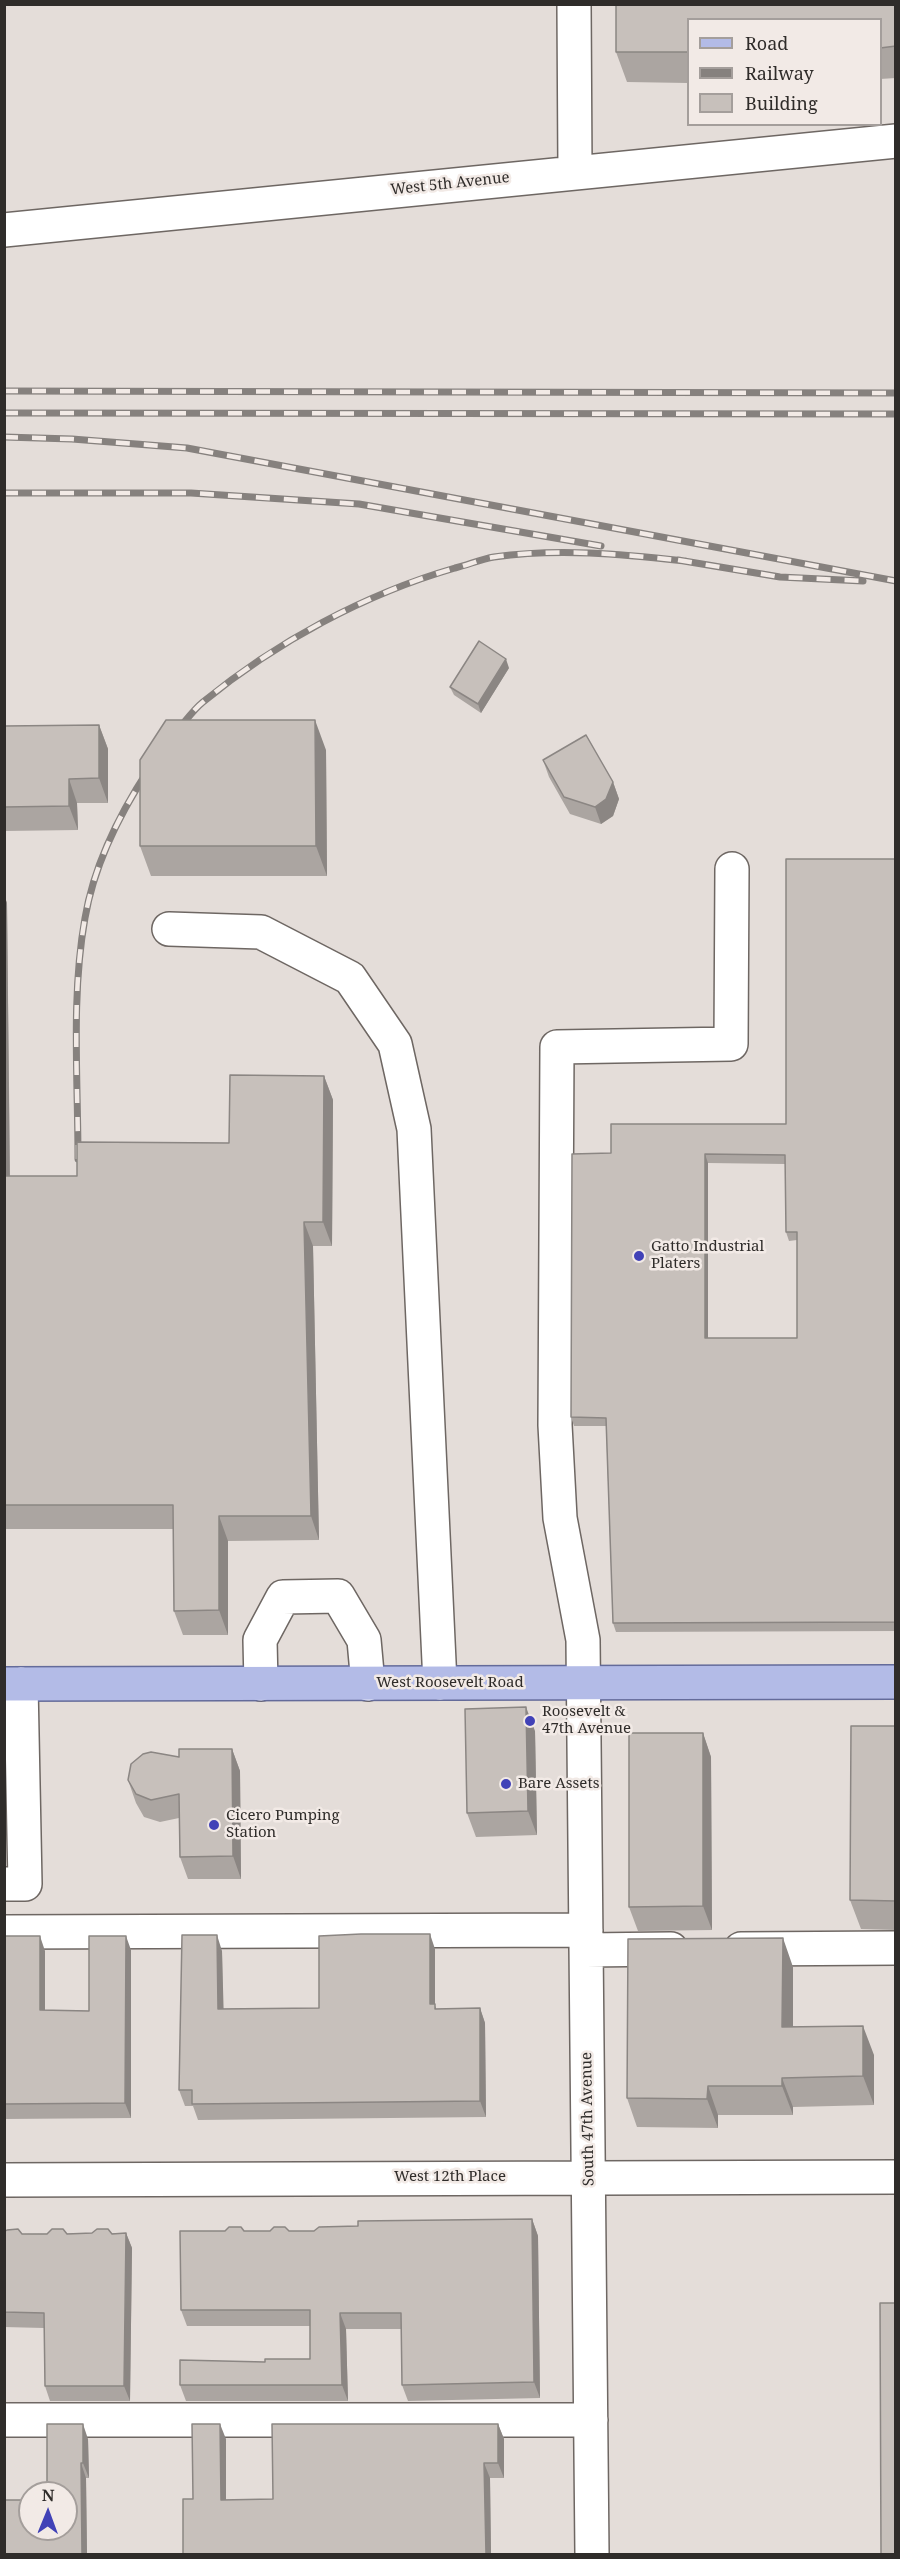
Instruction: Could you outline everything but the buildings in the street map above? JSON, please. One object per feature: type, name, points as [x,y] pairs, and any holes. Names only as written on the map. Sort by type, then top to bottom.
[{"type":"main road","name":"West Roosevelt Road","points":[[13,1684],[896,1682]]},
{"type":"street","points":[[574,4],[575,171]]},
{"type":"street","name":"West 5th Avenue","points":[[4,230],[575,171],[896,141]]},
{"type":"street","name":"South 47th Avenue","points":[[592,2554],[584,1683],[583,1640],[560,1518],[555,1425],[557,1047],[731,1044],[732,869]]},
{"type":"street","points":[[169,929],[261,933],[350,978],[395,1044],[414,1129],[440,1683]]},
{"type":"street","points":[[261,1684],[260,1640],[283,1597],[338,1596],[364,1640],[368,1684]]},
{"type":"street","points":[[4,1884],[25,1884],[13,1684]]},
{"type":"street","points":[[4,1932],[586,1940],[705,1949],[896,1948]]},
{"type":"street","name":"West 12th Place","points":[[4,2180],[588,2176],[896,2177]]},
{"type":"street","points":[[4,2420],[591,2420]]},
{"type":"railway","points":[[4,391],[896,393]]},
{"type":"railway","points":[[4,413],[896,414]]},
{"type":"railway","points":[[4,437],[72,439],[187,448],[896,581]]},
{"type":"railway","points":[[4,493],[191,493],[359,504],[601,546]]},
{"type":"railway","points":[[176,732],[203,702],[231,680],[291,640],[355,606],[421,579],[484,559],[518,554],[566,552],[685,561]]},
{"type":"railway","points":[[678,560],[780,577],[863,581]]},
{"type":"railway","points":[[78,1159],[77,1007],[85,918],[95,879],[110,840],[128,803],[149,769]]},
{"type":"place","name":"Gatto Industrial Platers","points":[[639,1256]]},
{"type":"place","name":"Roosevelt & 47th Avenue","points":[[530,1721]]},
{"type":"place","name":"Bare Assets","points":[[506,1784]]},
{"type":"place","name":"Cicero Pumping Station","points":[[214,1825]]}]
